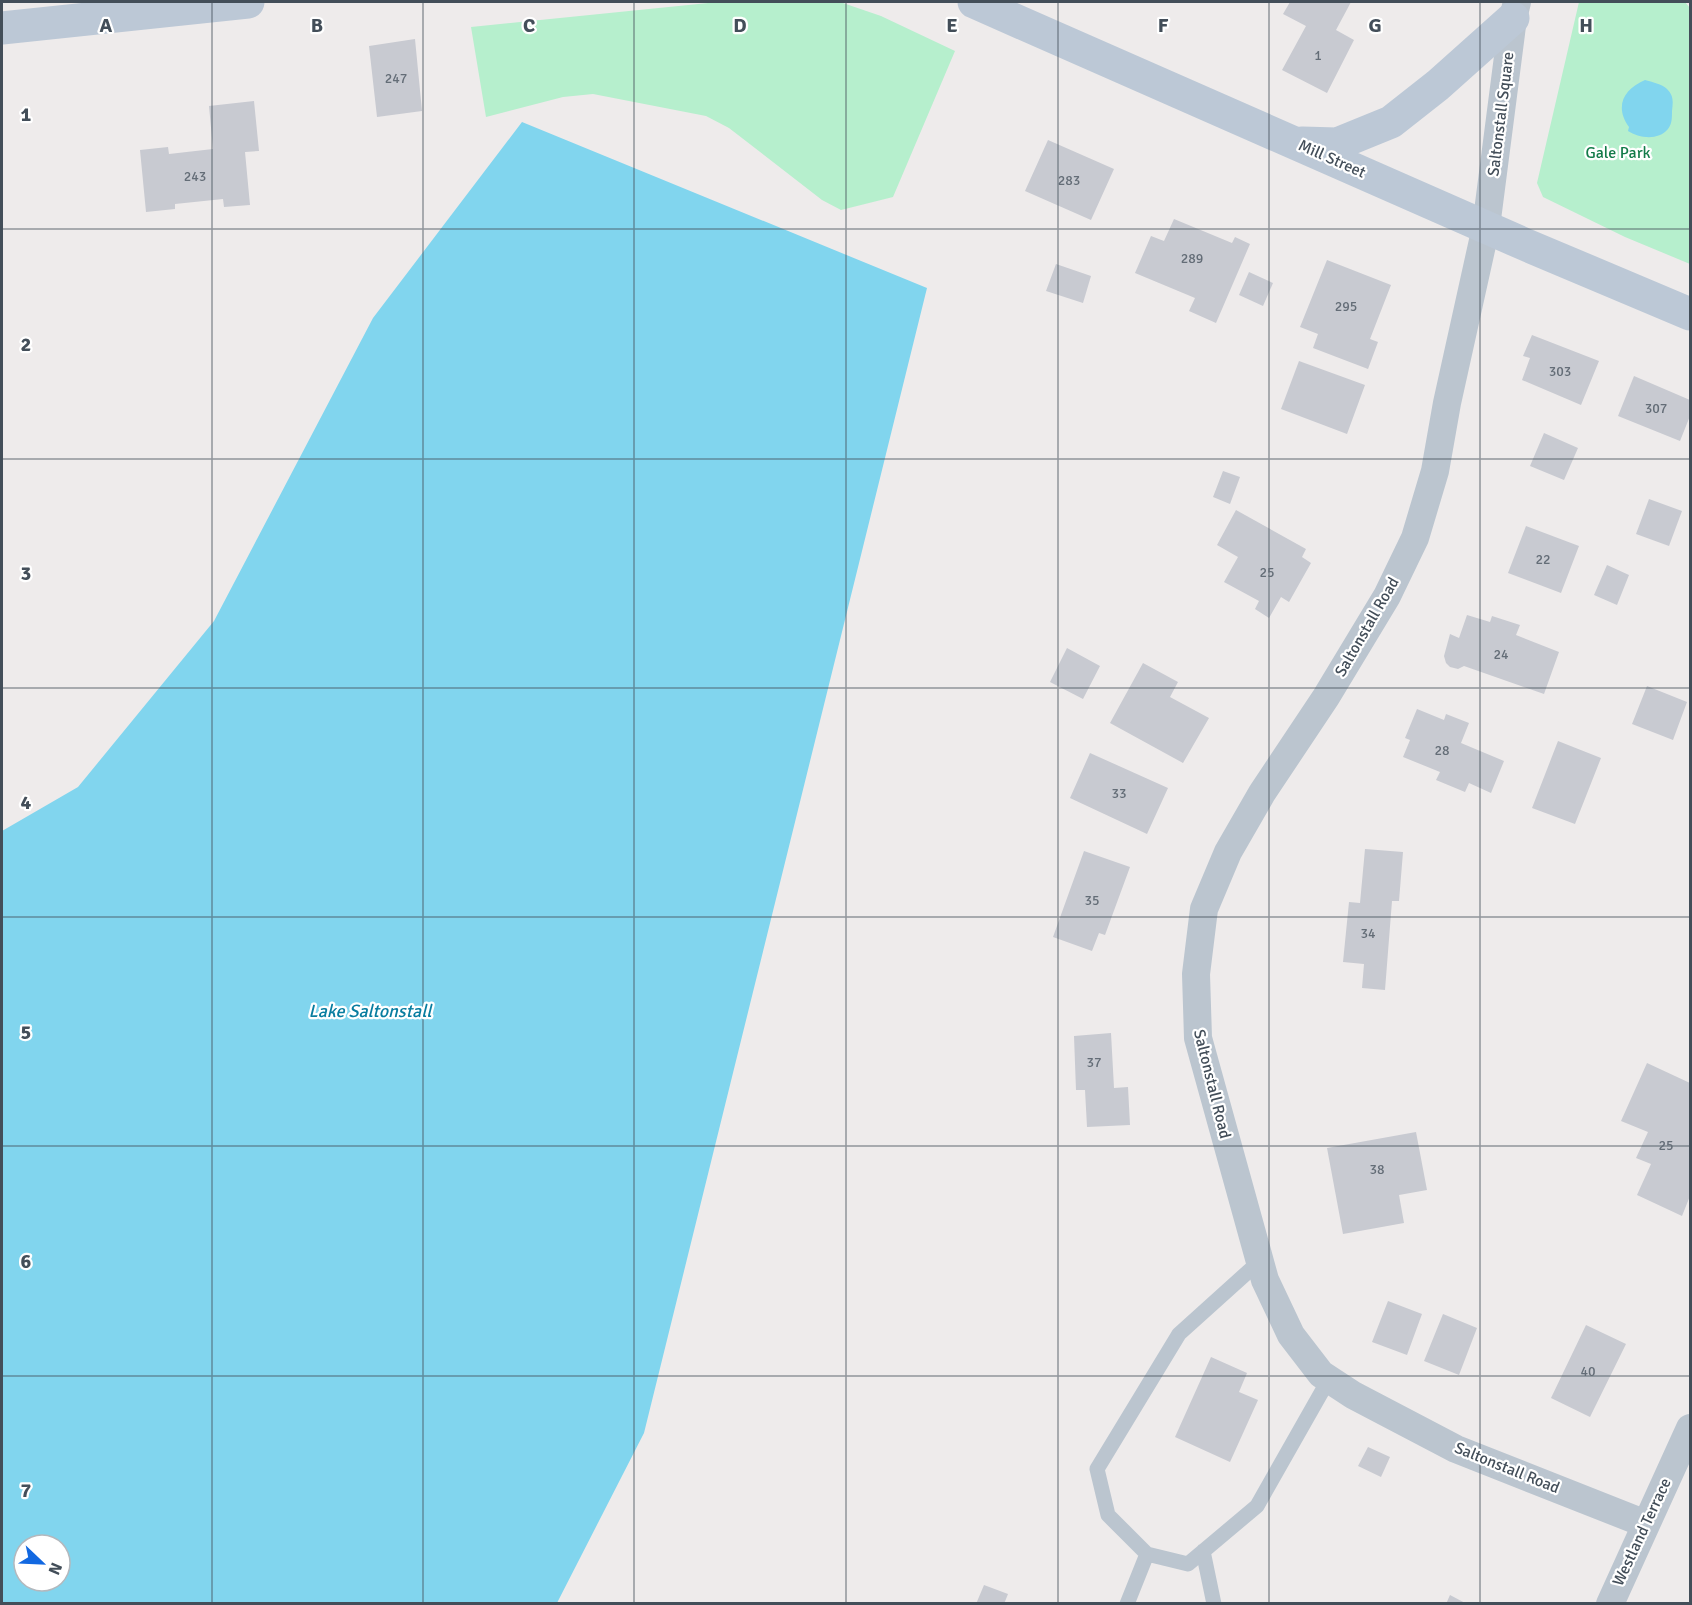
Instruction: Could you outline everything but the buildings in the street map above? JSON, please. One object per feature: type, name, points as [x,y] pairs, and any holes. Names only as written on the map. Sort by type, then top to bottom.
[{"type":"main road","points":[[2,28],[248,2]]},
{"type":"main road","name":"Mill Street","points":[[974,2],[1524,244],[1690,314]]},
{"type":"main road","points":[[1296,143],[1337,144],[1391,122],[1438,85],[1515,10]]},
{"type":"street","name":"Saltonstall Square","points":[[1486,227],[1515,10]]},
{"type":"street","name":"Saltonstall Road","points":[[1486,227],[1447,403],[1435,471],[1415,538],[1381,606],[1228,852],[1204,909],[1196,974],[1198,1038],[1265,1280],[1291,1335],[1321,1374],[1353,1395],[1456,1449],[1646,1524]]},
{"type":"street","name":"Westland Terrace","points":[[1610,1604],[1690,1428]]},
{"type":"lane","points":[[1260,1261],[1179,1334],[1097,1469],[1108,1515],[1147,1554],[1188,1564],[1257,1506],[1329,1379]]},
{"type":"lane","points":[[1203,1551],[1214,1604]]},
{"type":"lane","points":[[1127,1604],[1147,1554]]},
{"type":"green space","points":[[718,2],[840,2],[881,16],[955,51],[893,197],[841,210],[822,200],[729,128],[706,116],[593,94],[563,97],[486,117],[471,27]]},
{"type":"green space","name":"Gale Park","points":[[1579,2],[1685,2],[1690,8],[1690,264],[1625,237],[1543,197],[1537,183]]},
{"type":"water","points":[[1645,80],[1665,87],[1672,99],[1671,123],[1664,133],[1654,137],[1643,137],[1628,131],[1629,127],[1622,112],[1627,93]]},
{"type":"water","name":"Lake Saltonstall","points":[[522,122],[927,288],[644,1433],[557,1603],[2,1603],[2,831],[78,787],[214,621],[373,318]]}]
